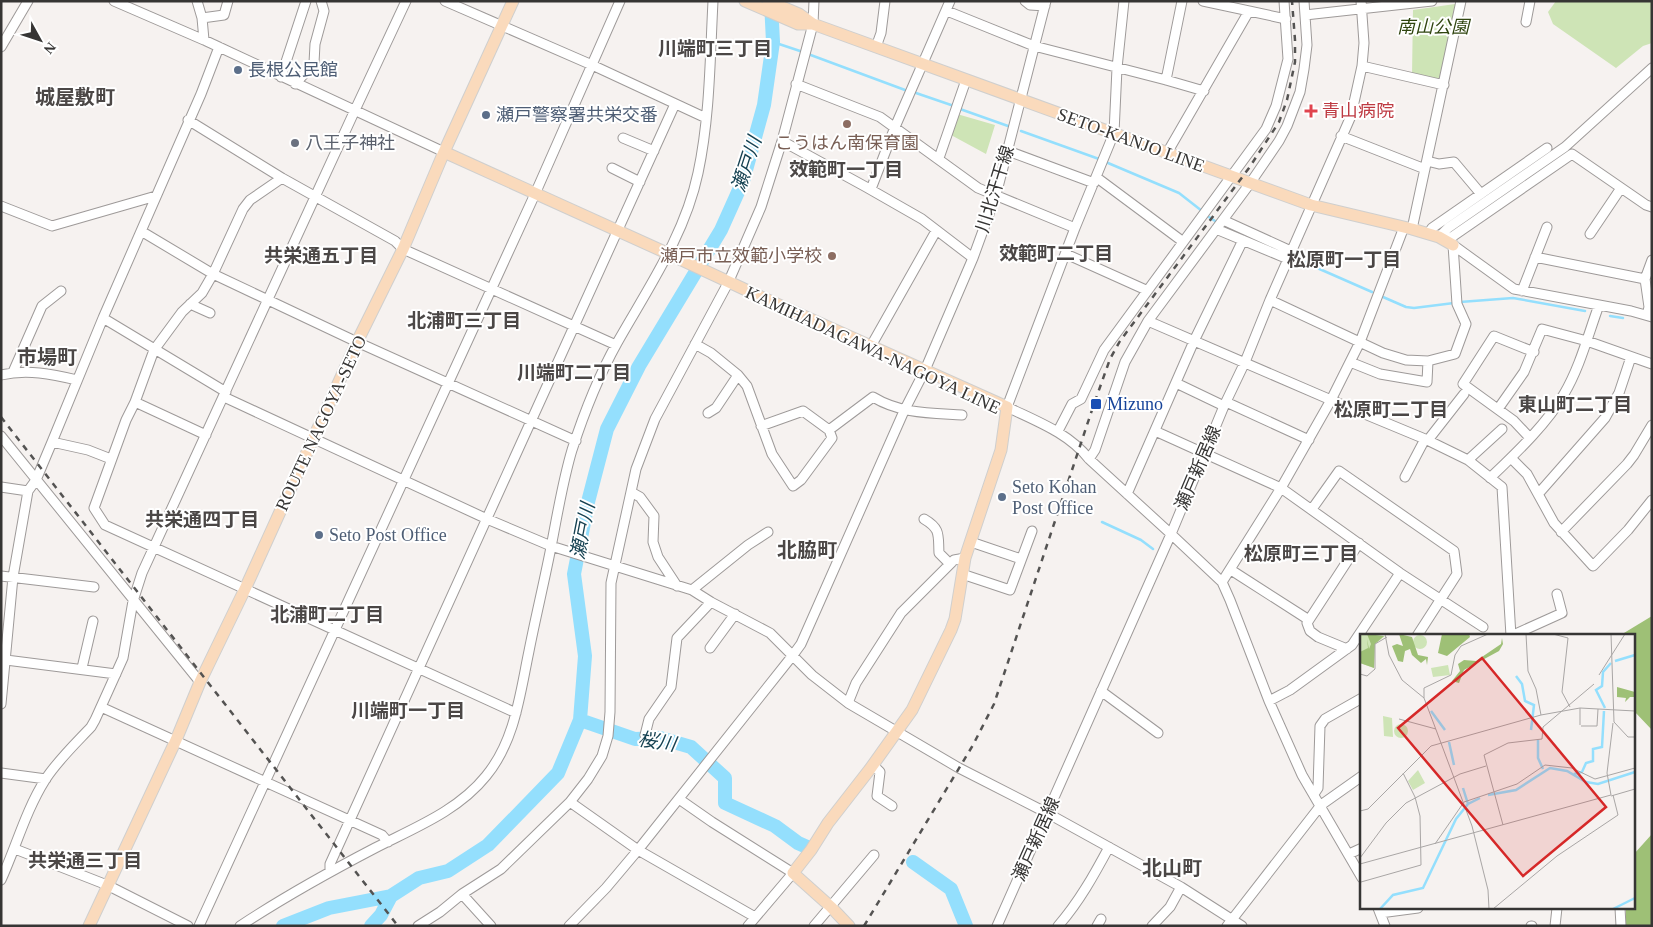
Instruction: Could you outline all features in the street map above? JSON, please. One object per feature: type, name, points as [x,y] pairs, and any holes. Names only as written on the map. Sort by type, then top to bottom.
[{"type":"main road","name":"ROUTE NAGOYA-SETO","points":[[89,926],[357,342],[402,249],[513,1]]},
{"type":"main road","name":"SETO-KANJO LINE","points":[[745,1],[798,24],[813,24]]},
{"type":"main road","name":"SETO-KANJO LINE","points":[[768,1],[799,14],[813,24],[1311,205],[1408,228],[1441,239]]},
{"type":"main road","name":"KAMIHADAGAWA-NAGOYA LINE","points":[[444,152],[669,254],[728,283],[1007,408],[1001,450],[965,558],[952,630],[912,710],[793,873]]},
{"type":"main road","points":[[793,873],[849,926]]},
{"type":"street","points":[[1,47],[28,1]]},
{"type":"street","points":[[114,1],[204,40],[444,152]]},
{"type":"street","points":[[197,1],[202,18],[204,40]]},
{"type":"street","points":[[202,18],[224,15],[228,1]]},
{"type":"street","points":[[281,77],[306,1]]},
{"type":"street","points":[[295,84],[314,63],[315,44],[324,11],[321,1]]},
{"type":"street","points":[[1,880],[32,805],[46,779],[91,727],[101,707],[123,658],[133,601],[142,573],[406,1]]},
{"type":"street","points":[[445,1],[592,65],[706,118]]},
{"type":"street","points":[[199,926],[490,288],[535,194],[620,1]]},
{"type":"street","points":[[240,926],[330,872],[445,812],[460,802],[487,776],[505,745],[516,713],[554,547],[563,482],[576,441],[591,398],[616,345],[669,254],[691,197],[698,172],[706,118],[713,1]]},
{"type":"street","points":[[418,926],[501,869],[570,802],[588,779],[602,756],[608,736],[610,712],[611,583],[636,469],[655,419],[728,283],[761,207],[782,141],[813,24],[814,1]]},
{"type":"street","points":[[876,47],[885,1]]},
{"type":"street","points":[[871,190],[895,127],[950,1]]},
{"type":"street","points":[[1025,1],[1030,5],[1045,4]]},
{"type":"street","points":[[1124,1],[1117,68],[1114,133],[1075,228],[1007,408],[1058,431],[1083,451],[1089,459],[1222,582],[1269,701],[1302,775],[1360,874]]},
{"type":"street","points":[[1166,80],[1182,1]]},
{"type":"street","points":[[1203,1],[1286,19]]},
{"type":"street","points":[[1058,431],[1072,404],[1080,400],[1104,350],[1146,290],[1266,129],[1276,106],[1288,59],[1284,1]]},
{"type":"street","points":[[1089,459],[1094,450],[1125,362],[1148,321],[1251,182],[1287,126],[1300,92],[1306,45],[1304,1]]},
{"type":"street","points":[[1305,15],[1362,5],[1432,1]]},
{"type":"street","points":[[1222,582],[1281,488],[1331,400],[1360,342],[1408,228],[1426,165],[1461,1]]},
{"type":"street","points":[[1526,22],[1530,1]]},
{"type":"street","name":"川北汗干線","points":[[569,926],[606,888],[638,850],[801,644],[904,411],[925,370],[973,258],[996,195],[1045,4]]},
{"type":"street","name":"瀬戸新居線","points":[[997,926],[1171,534],[1225,404],[1245,362],[1354,107],[1362,66],[1364,43],[1362,5]]},
{"type":"street","points":[[947,11],[1034,46],[1204,91]]},
{"type":"street","points":[[1167,153],[1250,11]]},
{"type":"street","points":[[1,704],[14,578],[28,491],[36,480],[103,318],[201,94],[219,47]]},
{"type":"street","points":[[1362,66],[1444,85]]},
{"type":"street","points":[[1270,300],[1383,353],[1406,360],[1428,361],[1455,354],[1466,324],[1456,301],[1441,239],[1448,228],[1565,147],[1652,68]]},
{"type":"street","points":[[939,158],[966,80]]},
{"type":"street","points":[[796,84],[880,117],[978,188],[1075,228]]},
{"type":"street","points":[[330,872],[330,864],[675,104]]},
{"type":"street","points":[[188,120],[282,178],[395,242],[402,249],[616,345]]},
{"type":"street","points":[[1342,136],[1426,165],[1454,162],[1481,194]]},
{"type":"street","points":[[623,138],[654,151]]},
{"type":"street","points":[[782,141],[922,220],[973,258]]},
{"type":"street","points":[[1547,148],[1432,228],[1441,239],[1514,289],[1631,310],[1649,316],[1645,279],[1652,260]]},
{"type":"street","points":[[1008,151],[1095,180],[1182,241]]},
{"type":"street","points":[[1441,239],[1571,155],[1646,205],[1652,207]]},
{"type":"street","points":[[612,168],[640,182]]},
{"type":"street","points":[[282,178],[250,200],[243,209],[213,274],[202,293],[182,312],[154,350],[111,459],[94,508],[106,526],[418,670],[516,713]]},
{"type":"street","points":[[1590,234],[1621,188]]},
{"type":"street","points":[[1,206],[52,226],[156,196]]},
{"type":"street","points":[[1219,225],[1243,240],[1290,255]]},
{"type":"street","points":[[1219,225],[1290,255]]},
{"type":"street","points":[[1522,291],[1547,227]]},
{"type":"street","points":[[141,231],[213,274],[357,342],[576,441]]},
{"type":"street","points":[[870,346],[936,231]]},
{"type":"street","points":[[1128,494],[1194,341],[1243,240]]},
{"type":"street","points":[[1066,254],[1146,290]]},
{"type":"street","points":[[1535,257],[1645,279]]},
{"type":"street","points":[[13,372],[42,306],[61,291]]},
{"type":"street","points":[[190,304],[210,312]]},
{"type":"street","points":[[1490,478],[1530,438],[1563,396],[1587,341],[1598,305]]},
{"type":"street","points":[[103,318],[225,394],[313,439],[554,547],[692,590],[770,633],[812,675],[848,703],[959,768],[1047,812],[1182,887],[1229,923],[1242,926]]},
{"type":"street","points":[[1148,321],[1426,440],[1468,460],[1502,487],[1511,634]]},
{"type":"street","points":[[1498,409],[1520,380],[1534,352],[1542,329],[1587,341],[1652,364]]},
{"type":"street","points":[[1530,438],[1514,421],[1463,384],[1494,336],[1534,352]]},
{"type":"street","points":[[696,344],[738,375],[747,386],[761,426],[772,454],[793,486],[801,480],[832,438],[829,430],[804,411],[761,426]]},
{"type":"street","points":[[1539,493],[1605,418],[1619,392],[1631,357]]},
{"type":"street","points":[[1350,362],[1380,374],[1427,382],[1428,361]]},
{"type":"street","points":[[1,375],[13,372],[50,373],[77,380]]},
{"type":"street","points":[[708,413],[716,408],[738,375]]},
{"type":"street","points":[[1176,383],[1309,440]]},
{"type":"street","points":[[1405,477],[1426,440],[1464,394]]},
{"type":"street","points":[[829,430],[873,398],[904,411],[962,415]]},
{"type":"street","points":[[135,402],[206,435]]},
{"type":"street","points":[[1561,532],[1627,464],[1652,425]]},
{"type":"street","points":[[1468,460],[1502,429]]},
{"type":"street","points":[[1155,431],[1281,488],[1439,600],[1483,627]]},
{"type":"street","points":[[1,436],[200,682]]},
{"type":"street","points":[[52,442],[88,450],[111,459]]},
{"type":"street","points":[[1511,458],[1527,474],[1554,523],[1593,566],[1628,530],[1652,500]]},
{"type":"street","points":[[1312,509],[1339,471],[1454,551],[1457,574],[1418,634]]},
{"type":"street","points":[[1,487],[28,491]]},
{"type":"street","points":[[631,492],[640,497],[654,516],[653,542],[658,557],[677,586]]},
{"type":"street","points":[[924,519],[938,530],[939,553],[949,564]]},
{"type":"street","points":[[962,574],[1010,590],[1032,531]]},
{"type":"street","points":[[692,590],[748,545],[768,532]]},
{"type":"street","points":[[971,542],[1021,560]]},
{"type":"street","points":[[1347,649],[1318,637],[1310,631],[1307,623],[1359,543]]},
{"type":"street","points":[[848,703],[856,683],[901,613],[949,564],[954,560],[965,558]]},
{"type":"street","points":[[1230,570],[1309,620]]},
{"type":"street","points":[[1269,701],[1290,690],[1352,645],[1400,573]]},
{"type":"street","points":[[1,576],[94,587]]},
{"type":"street","points":[[1515,634],[1562,613],[1557,594]]},
{"type":"street","points":[[645,735],[649,719],[671,687],[677,638],[711,602]]},
{"type":"street","points":[[710,648],[735,614]]},
{"type":"street","points":[[82,668],[93,621]]},
{"type":"street","points":[[6,660],[82,668],[116,674]]},
{"type":"street","points":[[1101,691],[1158,733]]},
{"type":"street","points":[[1314,794],[1318,788],[1320,726],[1325,719],[1360,699]]},
{"type":"street","points":[[101,707],[382,835],[388,842]]},
{"type":"street","points":[[873,765],[880,772],[877,796],[892,806]]},
{"type":"street","points":[[1,773],[46,779]]},
{"type":"street","points":[[1229,923],[1321,805],[1360,777]]},
{"type":"street","points":[[679,799],[793,873],[748,926]]},
{"type":"street","points":[[570,802],[638,850],[755,917]]},
{"type":"street","points":[[1058,926],[1073,909],[1090,884],[1109,847]]},
{"type":"street","points":[[15,849],[107,885],[188,926]]},
{"type":"street","points":[[1349,854],[1360,849]]},
{"type":"street","points":[[814,926],[874,855]]},
{"type":"street","points":[[1152,926],[1170,907],[1182,887]]},
{"type":"street","points":[[462,894],[491,926]]},
{"type":"street","points":[[1385,926],[1379,911],[1392,910]]},
{"type":"street","points":[[1555,926],[1557,910]]},
{"type":"street","points":[[1620,910],[1621,926]]},
{"type":"green space","points":[[1556,1],[1652,1],[1652,43],[1643,46],[1616,68],[1553,24],[1548,12]]},
{"type":"green space","name":"南山公園","points":[[1457,5],[1442,80],[1438,81],[1412,75],[1413,10]]},
{"type":"green space","points":[[957,114],[995,125],[986,154],[951,135]]},
{"type":"green space","points":[[1652,616],[1652,730],[1636,713],[1636,634],[1622,634]]},
{"type":"green space","points":[[1652,834],[1652,926],[1625,926],[1626,910],[1636,910],[1636,852]]},
{"type":"waterway","name":"瀬戸川","points":[[283,926],[329,908],[391,896],[419,878],[448,871],[488,845],[558,773],[580,720],[585,656],[574,574],[588,502],[607,429],[639,366],[721,230],[743,181],[764,105],[773,42],[771,2]]},
{"type":"waterway","points":[[773,42],[803,52]]},
{"type":"waterway","points":[[808,54],[905,90]]},
{"type":"waterway","points":[[916,93],[954,106]]},
{"type":"waterway","points":[[960,109],[1008,126]]},
{"type":"waterway","points":[[1021,131],[1099,159]]},
{"type":"waterway","points":[[1108,163],[1179,193],[1202,211]]},
{"type":"waterway","points":[[1206,215],[1218,223]]},
{"type":"waterway","points":[[1223,226],[1279,251]]},
{"type":"waterway","points":[[1299,260],[1372,292]]},
{"type":"waterway","points":[[1383,297],[1406,307],[1414,308],[1454,303]]},
{"type":"waterway","points":[[1460,302],[1513,298],[1585,311]]},
{"type":"waterway","points":[[1610,316],[1623,318]]},
{"type":"waterway","points":[[1069,508],[1081,512]]},
{"type":"waterway","points":[[1102,522],[1141,540],[1153,549]]},
{"type":"waterway","name":"桜川","points":[[580,720],[635,739],[660,738],[691,747],[725,778],[725,803],[775,826],[798,843],[807,847]]},
{"type":"waterway","name":"桜川","points":[[913,862],[951,889],[966,926]]},
{"type":"waterway","points":[[371,926],[381,915],[391,896]]},
{"type":"railway","points":[[864,926],[973,745],[994,704],[1110,359],[1120,341],[1249,168],[1279,122],[1287,100],[1295,62],[1292,1]]},
{"type":"railway","points":[[1,417],[398,926]]},
{"type":"place","name":"長根公民館","points":[[238,70]]},
{"type":"place","name":"青山病院","points":[[1311,111]]},
{"type":"place","name":"瀬戸警察署共栄交番","points":[[486,115]]},
{"type":"place","name":"こうはん南保育園","points":[[847,124]]},
{"type":"place","name":"八王子神社","points":[[295,143]]},
{"type":"place","name":"瀬戸市立效範小学校","points":[[832,256]]},
{"type":"place","name":"Mizuno","points":[[1096,404]]},
{"type":"place","name":"Seto Kohan Post Office","points":[[1002,497]]},
{"type":"place","name":"Seto Post Office","points":[[319,535]]},
{"type":"district","name":"川端町三丁目","points":[[715,48]]},
{"type":"district","name":"城屋敷町","points":[[75,97]]},
{"type":"district","name":"效範町一丁目","points":[[846,169]]},
{"type":"district","name":"效範町二丁目","points":[[1056,253]]},
{"type":"district","name":"共栄通五丁目","points":[[321,255]]},
{"type":"district","name":"松原町一丁目","points":[[1344,259]]},
{"type":"district","name":"北浦町三丁目","points":[[464,320]]},
{"type":"district","name":"市場町","points":[[47,357]]},
{"type":"district","name":"川端町二丁目","points":[[574,372]]},
{"type":"district","name":"東山町二丁目","points":[[1575,404]]},
{"type":"district","name":"松原町二丁目","points":[[1391,409]]},
{"type":"district","name":"共栄通四丁目","points":[[202,519]]},
{"type":"district","name":"北脇町","points":[[807,550]]},
{"type":"district","name":"松原町三丁目","points":[[1301,553]]},
{"type":"district","name":"北浦町二丁目","points":[[327,614]]},
{"type":"district","name":"川端町一丁目","points":[[408,710]]},
{"type":"district","name":"共栄通三丁目","points":[[85,860]]},
{"type":"district","name":"北山町","points":[[1172,868]]}]
